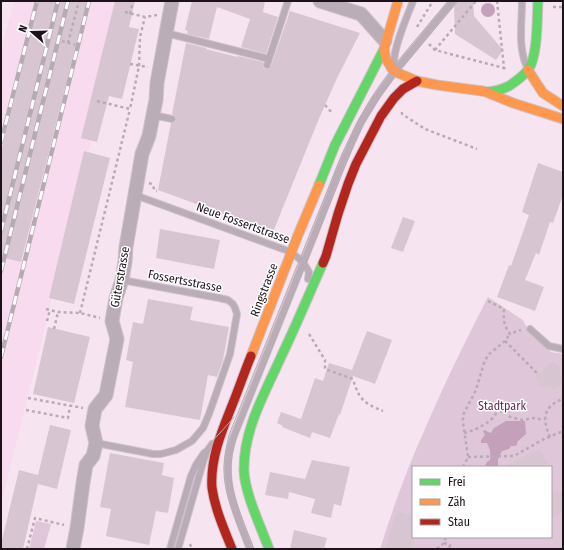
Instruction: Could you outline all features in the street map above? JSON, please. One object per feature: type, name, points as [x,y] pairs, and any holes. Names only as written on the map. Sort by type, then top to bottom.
[{"type":"main road","name":"Ringstrasse","points":[[232,549],[215,503],[212,485],[213,465],[217,447],[291,252],[335,145],[384,45],[398,1]]},
{"type":"main road","points":[[486,92],[502,89],[514,83],[528,70],[534,57],[537,32],[538,1]]},
{"type":"main road","points":[[384,45],[386,59],[395,71],[417,81],[486,92],[513,103],[563,119]]},
{"type":"main road","points":[[528,70],[543,93],[563,106]]},
{"type":"main road","points":[[269,549],[247,489],[244,471],[244,454],[250,428],[264,392],[281,358],[326,256],[343,199],[356,164],[381,116],[394,98],[403,89],[417,81]]},
{"type":"street","name":"Güterstrasse","points":[[96,443],[92,426],[95,409],[106,395],[117,339],[112,321],[116,298],[122,280],[126,247],[142,154],[149,136],[156,100],[157,82],[172,1]]},
{"type":"street","points":[[320,1],[361,14],[384,45]]},
{"type":"street","points":[[72,549],[77,528],[82,483],[86,465],[93,456],[96,443]]},
{"type":"lane","points":[[166,33],[268,62],[288,1]]},
{"type":"lane","points":[[395,71],[394,60],[396,48],[413,1]]},
{"type":"lane","points":[[250,549],[234,505],[228,481],[227,470],[230,446],[341,166],[360,124],[375,98],[395,71],[453,1]]},
{"type":"lane","points":[[522,1],[522,56],[528,70]]},
{"type":"lane","points":[[153,115],[172,119]]},
{"type":"lane","points":[[356,164],[360,124]]},
{"type":"lane","name":"Neue Fossertstrasse","points":[[135,195],[291,252],[303,262]]},
{"type":"lane","points":[[303,262],[309,272],[306,290],[307,300]]},
{"type":"lane","name":"Fossertsstrasse","points":[[96,443],[153,454],[161,454],[176,450],[192,441],[206,421],[222,378],[230,354],[237,314],[236,308],[228,300],[122,280]]},
{"type":"lane","points":[[530,329],[549,346],[561,349]]},
{"type":"lane","points":[[170,549],[191,476],[197,462],[246,403]]},
{"type":"lane","points":[[178,549],[207,451]]},
{"type":"path","points":[[68,43],[79,1]]},
{"type":"path","points":[[130,14],[133,1]]},
{"type":"path","points":[[414,33],[433,1]]},
{"type":"path","points":[[476,1],[435,50],[504,68],[497,1]]},
{"type":"path","points":[[80,313],[130,109],[138,66],[140,37],[145,17],[124,12]]},
{"type":"path","points":[[62,41],[75,45]]},
{"type":"path","points":[[130,64],[138,66]]},
{"type":"path","points":[[97,101],[130,109]]},
{"type":"path","points":[[325,105],[338,119]]},
{"type":"path","points":[[401,108],[402,114],[425,129],[477,149]]},
{"type":"path","points":[[138,177],[152,184],[155,191],[162,194]]},
{"type":"path","points":[[488,301],[504,309],[503,317],[505,327],[510,334]]},
{"type":"path","points":[[46,309],[58,312],[80,313],[112,321]]},
{"type":"path","points":[[47,321],[50,310]]},
{"type":"path","points":[[54,328],[58,312]]},
{"type":"path","points":[[464,466],[468,457],[463,415],[476,390],[484,363],[488,355],[505,341],[510,334],[517,331],[530,329]]},
{"type":"path","points":[[305,332],[308,333],[325,360],[325,369],[353,379],[358,393],[369,406],[383,411]]},
{"type":"path","points":[[505,341],[538,374]]},
{"type":"path","points":[[28,398],[66,405]]},
{"type":"path","points":[[550,437],[547,431],[545,419],[546,413],[550,407],[563,398]]},
{"type":"path","points":[[26,410],[68,418],[70,406]]},
{"type":"path","points":[[464,433],[484,424],[493,418],[496,413],[502,411],[507,412],[510,417],[522,420],[534,418],[545,419]]},
{"type":"path","points":[[468,457],[514,456],[542,440],[563,431]]},
{"type":"path","points":[[28,549],[35,518],[77,528]]},
{"type":"path","points":[[437,549],[444,543],[446,538]]},
{"type":"path","points":[[444,543],[450,545],[449,549]]},
{"type":"shaded area","points":[[14,1],[126,1],[1,505],[1,50]]},
{"type":"shaded area","points":[[485,3],[491,3],[495,7],[495,13],[491,17],[485,17],[481,13],[481,7]]},
{"type":"shaded area","points":[[506,421],[525,421],[526,434],[517,442],[517,445],[511,446],[509,449],[502,451],[498,459],[498,466],[485,466],[490,460],[490,449],[487,443],[481,443],[481,440],[485,435],[483,431],[485,430],[491,433],[494,428]]},
{"type":"green space","name":"Stadtpark","points":[[488,297],[523,320],[530,334],[551,352],[563,354],[563,549],[380,549],[412,458],[447,379]]},
{"type":"green space","points":[[36,521],[51,524],[44,549],[29,549]]},
{"type":"building","points":[[39,1],[87,1],[21,262],[1,257],[1,152]]},
{"type":"building","points":[[115,1],[135,1],[129,27],[139,29],[122,99],[109,96],[97,142],[81,138]]},
{"type":"building","points":[[192,1],[265,1],[263,12],[278,17],[266,54],[241,47],[250,19],[217,7],[209,39],[187,34],[188,31],[185,30]]},
{"type":"building","points":[[457,1],[473,1],[474,16],[503,50],[496,60],[455,34],[454,7]]},
{"type":"building","points":[[290,11],[360,33],[337,78],[318,121],[273,232],[158,190],[171,123],[175,122],[176,120],[175,116],[172,114],[186,43],[237,57],[263,62],[263,68],[268,69],[271,66]]},
{"type":"building","points":[[84,151],[110,158],[74,304],[49,298]]},
{"type":"building","points":[[538,163],[563,172],[563,195],[553,223],[550,222],[539,255],[536,253],[525,280],[544,287],[535,311],[497,297],[509,265],[511,266],[529,215],[522,212]]},
{"type":"building","points":[[403,217],[415,221],[403,252],[391,248]]},
{"type":"building","points":[[160,229],[220,240],[214,269],[156,258]]},
{"type":"building","points":[[148,299],[193,307],[190,320],[229,327],[223,360],[217,377],[208,375],[200,420],[125,407],[133,362],[126,360],[133,322],[143,324]]},
{"type":"building","points":[[48,327],[90,337],[74,403],[33,394]]},
{"type":"building","points":[[367,331],[392,340],[375,384],[353,376],[340,415],[339,414],[330,438],[312,432],[310,438],[282,427],[283,426],[277,423],[281,412],[301,419],[315,378],[323,381],[329,363],[352,370]]},
{"type":"building","points":[[551,362],[558,365],[563,384],[555,389],[539,385],[536,376]]},
{"type":"building","points":[[50,425],[71,430],[57,489],[38,484],[23,549],[1,549],[19,470],[38,475]]},
{"type":"building","points":[[540,449],[548,463],[544,466],[506,466],[534,451],[535,452]]},
{"type":"building","points":[[110,453],[164,463],[162,475],[174,478],[168,513],[156,511],[149,545],[106,536],[111,509],[100,507]]},
{"type":"building","points":[[312,460],[350,467],[341,506],[334,504],[331,518],[311,513],[315,499],[289,492],[288,499],[265,495],[270,472],[305,479]]},
{"type":"building","points":[[563,490],[563,512],[552,518],[552,495]]},
{"type":"building","points":[[397,511],[412,516],[412,538],[415,538],[411,549],[385,549]]},
{"type":"building","points":[[294,530],[327,538],[324,549],[290,549]]},
{"type":"tram line","points":[[247,549],[231,508],[224,477],[224,462],[229,435],[342,154],[359,120],[370,100],[388,74],[448,1]]},
{"type":"tram line","points":[[254,549],[235,499],[231,478],[232,460],[237,435],[354,144],[364,123],[382,94],[398,73],[458,1]]},
{"type":"tram line","points":[[169,549],[189,476],[203,452],[234,417]]},
{"type":"tram line","points":[[180,549],[208,450]]},
{"type":"railway","points":[[1,142],[37,1]]},
{"type":"railway","points":[[1,231],[58,1]]},
{"type":"railway","points":[[1,271],[68,1]]},
{"type":"railway","points":[[1,357],[89,1]]},
{"type":"traffic: fast","points":[[482,91],[499,90],[509,86],[528,70],[534,56],[538,1]]},
{"type":"traffic: fast","points":[[319,185],[335,145],[384,49]]},
{"type":"traffic: fast","points":[[269,549],[247,490],[244,471],[247,441],[256,412],[323,263]]},
{"type":"traffic: slow","points":[[398,1],[384,49],[386,59],[392,69],[417,81],[482,91]]},
{"type":"traffic: slow","points":[[528,70],[543,93],[563,106]]},
{"type":"traffic: slow","points":[[486,92],[513,103],[563,119]]},
{"type":"traffic: slow","points":[[251,356],[319,185]]},
{"type":"traffic: jam","points":[[323,263],[338,214],[356,164],[381,116],[394,98],[403,89],[417,81]]},
{"type":"traffic: jam","points":[[232,549],[213,496],[213,467],[214,457],[220,437],[251,356]]}]
